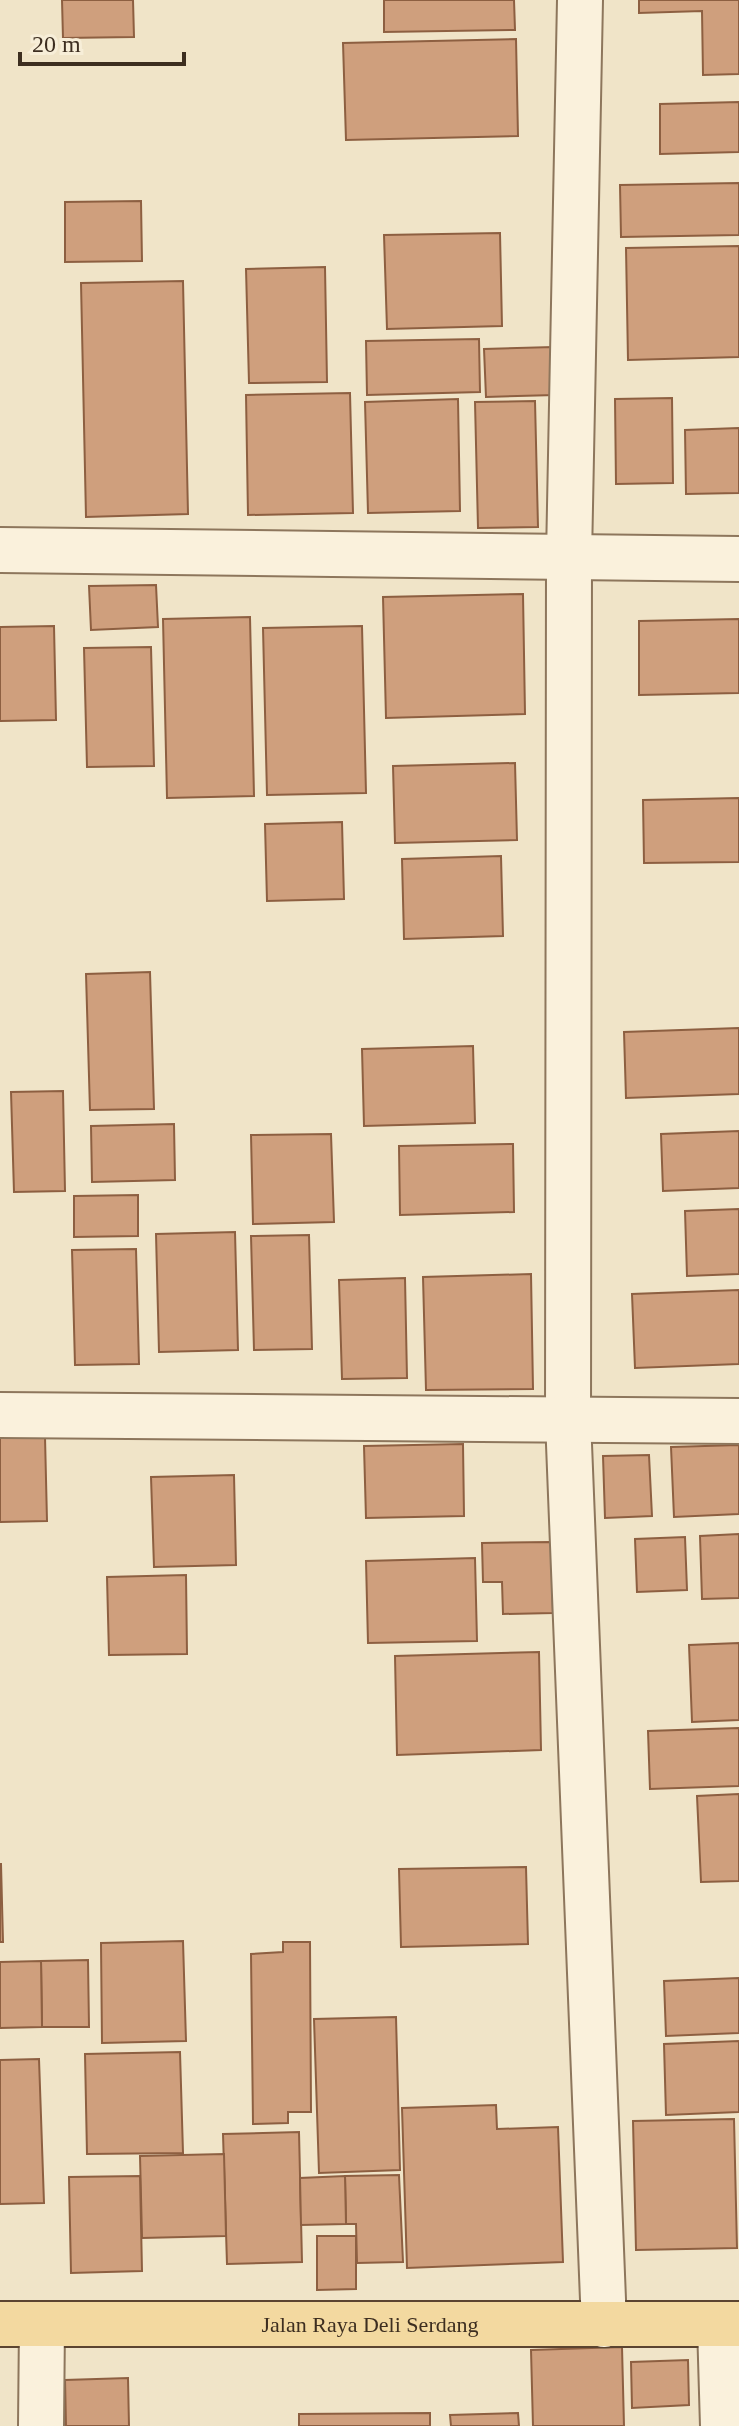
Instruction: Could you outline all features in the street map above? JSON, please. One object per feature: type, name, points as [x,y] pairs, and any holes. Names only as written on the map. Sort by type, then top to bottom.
[{"type":"main road","name":"Jalan Raya Deli Serdang","points":[[21,2324],[730,2325]]},
{"type":"street","points":[[580,0],[569,557],[568,1419],[604,2325]]},
{"type":"street","points":[[0,550],[739,559]]},
{"type":"street","points":[[0,1415],[739,1421]]},
{"type":"street","points":[[21,2324],[41,2426]]},
{"type":"street","points":[[723,2426],[730,2325]]},
{"type":"building","points":[[62,0],[133,0],[134,37],[63,38]]},
{"type":"building","points":[[384,0],[514,0],[515,30],[384,32]]},
{"type":"building","points":[[639,0],[739,0],[739,74],[703,75],[702,11],[639,13]]},
{"type":"building","points":[[516,39],[518,136],[346,140],[343,43]]},
{"type":"building","points":[[739,102],[739,152],[660,154],[660,104]]},
{"type":"building","points":[[739,183],[739,235],[621,237],[620,185]]},
{"type":"building","points":[[141,201],[142,261],[65,262],[65,202]]},
{"type":"building","points":[[500,233],[502,326],[387,329],[384,235]]},
{"type":"building","points":[[739,246],[739,357],[628,360],[626,248]]},
{"type":"building","points":[[325,267],[327,382],[249,383],[246,269]]},
{"type":"building","points":[[183,281],[188,514],[86,517],[81,283]]},
{"type":"building","points":[[479,339],[480,392],[367,395],[366,341]]},
{"type":"building","points":[[553,347],[555,395],[486,397],[484,349]]},
{"type":"building","points":[[350,393],[353,513],[248,515],[246,395]]},
{"type":"building","points":[[672,398],[673,483],[616,484],[615,399]]},
{"type":"building","points":[[458,399],[460,511],[368,513],[365,402]]},
{"type":"building","points":[[535,401],[538,527],[478,528],[475,402]]},
{"type":"building","points":[[739,428],[739,493],[686,494],[685,430]]},
{"type":"building","points":[[156,585],[158,627],[91,630],[89,586]]},
{"type":"building","points":[[523,594],[525,714],[386,718],[383,597]]},
{"type":"building","points":[[250,617],[254,796],[167,798],[163,619]]},
{"type":"building","points":[[739,619],[739,693],[639,695],[639,621]]},
{"type":"building","points":[[54,626],[56,720],[0,721],[0,627]]},
{"type":"building","points":[[362,626],[366,793],[267,795],[263,628]]},
{"type":"building","points":[[151,647],[154,766],[87,767],[84,648]]},
{"type":"building","points":[[515,763],[517,840],[395,843],[393,766]]},
{"type":"building","points":[[739,798],[739,862],[644,863],[643,800]]},
{"type":"building","points":[[342,822],[344,899],[267,901],[265,824]]},
{"type":"building","points":[[501,856],[503,936],[404,939],[402,859]]},
{"type":"building","points":[[150,972],[154,1109],[90,1110],[86,974]]},
{"type":"building","points":[[739,1028],[739,1094],[626,1098],[624,1032]]},
{"type":"building","points":[[473,1046],[475,1123],[364,1126],[362,1049]]},
{"type":"building","points":[[63,1091],[65,1191],[14,1192],[11,1092]]},
{"type":"building","points":[[174,1124],[175,1180],[92,1182],[91,1126]]},
{"type":"building","points":[[739,1131],[739,1188],[663,1191],[661,1134]]},
{"type":"building","points":[[331,1134],[334,1222],[253,1224],[251,1135]]},
{"type":"building","points":[[513,1144],[514,1212],[400,1215],[399,1146]]},
{"type":"building","points":[[138,1195],[138,1236],[74,1237],[74,1196]]},
{"type":"building","points":[[739,1209],[739,1274],[687,1276],[685,1211]]},
{"type":"building","points":[[235,1232],[238,1350],[159,1352],[156,1234]]},
{"type":"building","points":[[309,1235],[312,1349],[254,1350],[251,1236]]},
{"type":"building","points":[[136,1249],[139,1364],[75,1365],[72,1250]]},
{"type":"building","points":[[531,1274],[533,1389],[426,1390],[423,1277]]},
{"type":"building","points":[[405,1278],[407,1378],[342,1379],[339,1280]]},
{"type":"building","points":[[739,1290],[739,1364],[635,1368],[632,1294]]},
{"type":"building","points":[[0,1437],[45,1437],[47,1521],[0,1522]]},
{"type":"building","points":[[463,1444],[464,1516],[366,1518],[364,1446]]},
{"type":"building","points":[[739,1445],[739,1514],[674,1517],[671,1447]]},
{"type":"building","points":[[649,1455],[652,1516],[605,1518],[603,1456]]},
{"type":"building","points":[[234,1475],[236,1565],[154,1567],[151,1477]]},
{"type":"building","points":[[739,1534],[739,1598],[702,1599],[700,1536]]},
{"type":"building","points":[[685,1537],[687,1590],[637,1592],[635,1539]]},
{"type":"building","points":[[551,1542],[553,1613],[503,1614],[502,1582],[483,1582],[482,1543]]},
{"type":"building","points":[[475,1558],[477,1641],[368,1643],[366,1561]]},
{"type":"building","points":[[186,1575],[187,1654],[109,1655],[107,1577]]},
{"type":"building","points":[[739,1643],[739,1720],[692,1722],[689,1645]]},
{"type":"building","points":[[539,1652],[541,1750],[397,1755],[395,1656]]},
{"type":"building","points":[[739,1728],[739,1786],[650,1789],[648,1731]]},
{"type":"building","points":[[739,1794],[739,1881],[701,1882],[697,1796]]},
{"type":"building","points":[[1,1864],[3,1942],[0,1942]]},
{"type":"building","points":[[526,1867],[528,1944],[401,1947],[399,1869]]},
{"type":"building","points":[[183,1941],[186,2041],[102,2043],[101,1943]]},
{"type":"building","points":[[283,1942],[310,1942],[311,2112],[288,2112],[288,2123],[253,2124],[251,1954],[283,1952]]},
{"type":"building","points":[[88,1960],[89,2027],[42,2027],[41,1961]]},
{"type":"building","points":[[41,1961],[42,2027],[0,2028],[0,1962]]},
{"type":"building","points":[[739,1978],[739,2033],[666,2036],[664,1981]]},
{"type":"building","points":[[396,2017],[400,2170],[319,2173],[314,2019]]},
{"type":"building","points":[[739,2041],[739,2112],[666,2115],[664,2044]]},
{"type":"building","points":[[180,2052],[183,2153],[87,2154],[85,2054]]},
{"type":"building","points":[[39,2059],[44,2203],[0,2204],[0,2060]]},
{"type":"building","points":[[496,2105],[497,2129],[558,2127],[563,2262],[407,2268],[402,2108]]},
{"type":"building","points":[[734,2119],[737,2248],[636,2250],[633,2121]]},
{"type":"building","points":[[299,2132],[302,2262],[227,2264],[223,2134]]},
{"type":"building","points":[[224,2154],[226,2236],[142,2238],[140,2156]]},
{"type":"building","points":[[399,2175],[403,2262],[357,2263],[356,2224],[346,2224],[345,2176]]},
{"type":"building","points":[[140,2176],[142,2271],[71,2273],[69,2177]]},
{"type":"building","points":[[345,2176],[346,2224],[301,2225],[300,2178]]},
{"type":"building","points":[[317,2236],[356,2236],[356,2289],[317,2290]]},
{"type":"building","points":[[622,2347],[624,2426],[533,2426],[531,2350]]},
{"type":"building","points":[[688,2360],[689,2405],[632,2408],[631,2362]]},
{"type":"building","points":[[128,2378],[129,2426],[66,2426],[65,2380]]},
{"type":"building","points":[[430,2413],[430,2426],[299,2426],[299,2414]]},
{"type":"building","points":[[518,2413],[519,2426],[451,2426],[450,2415]]}]
